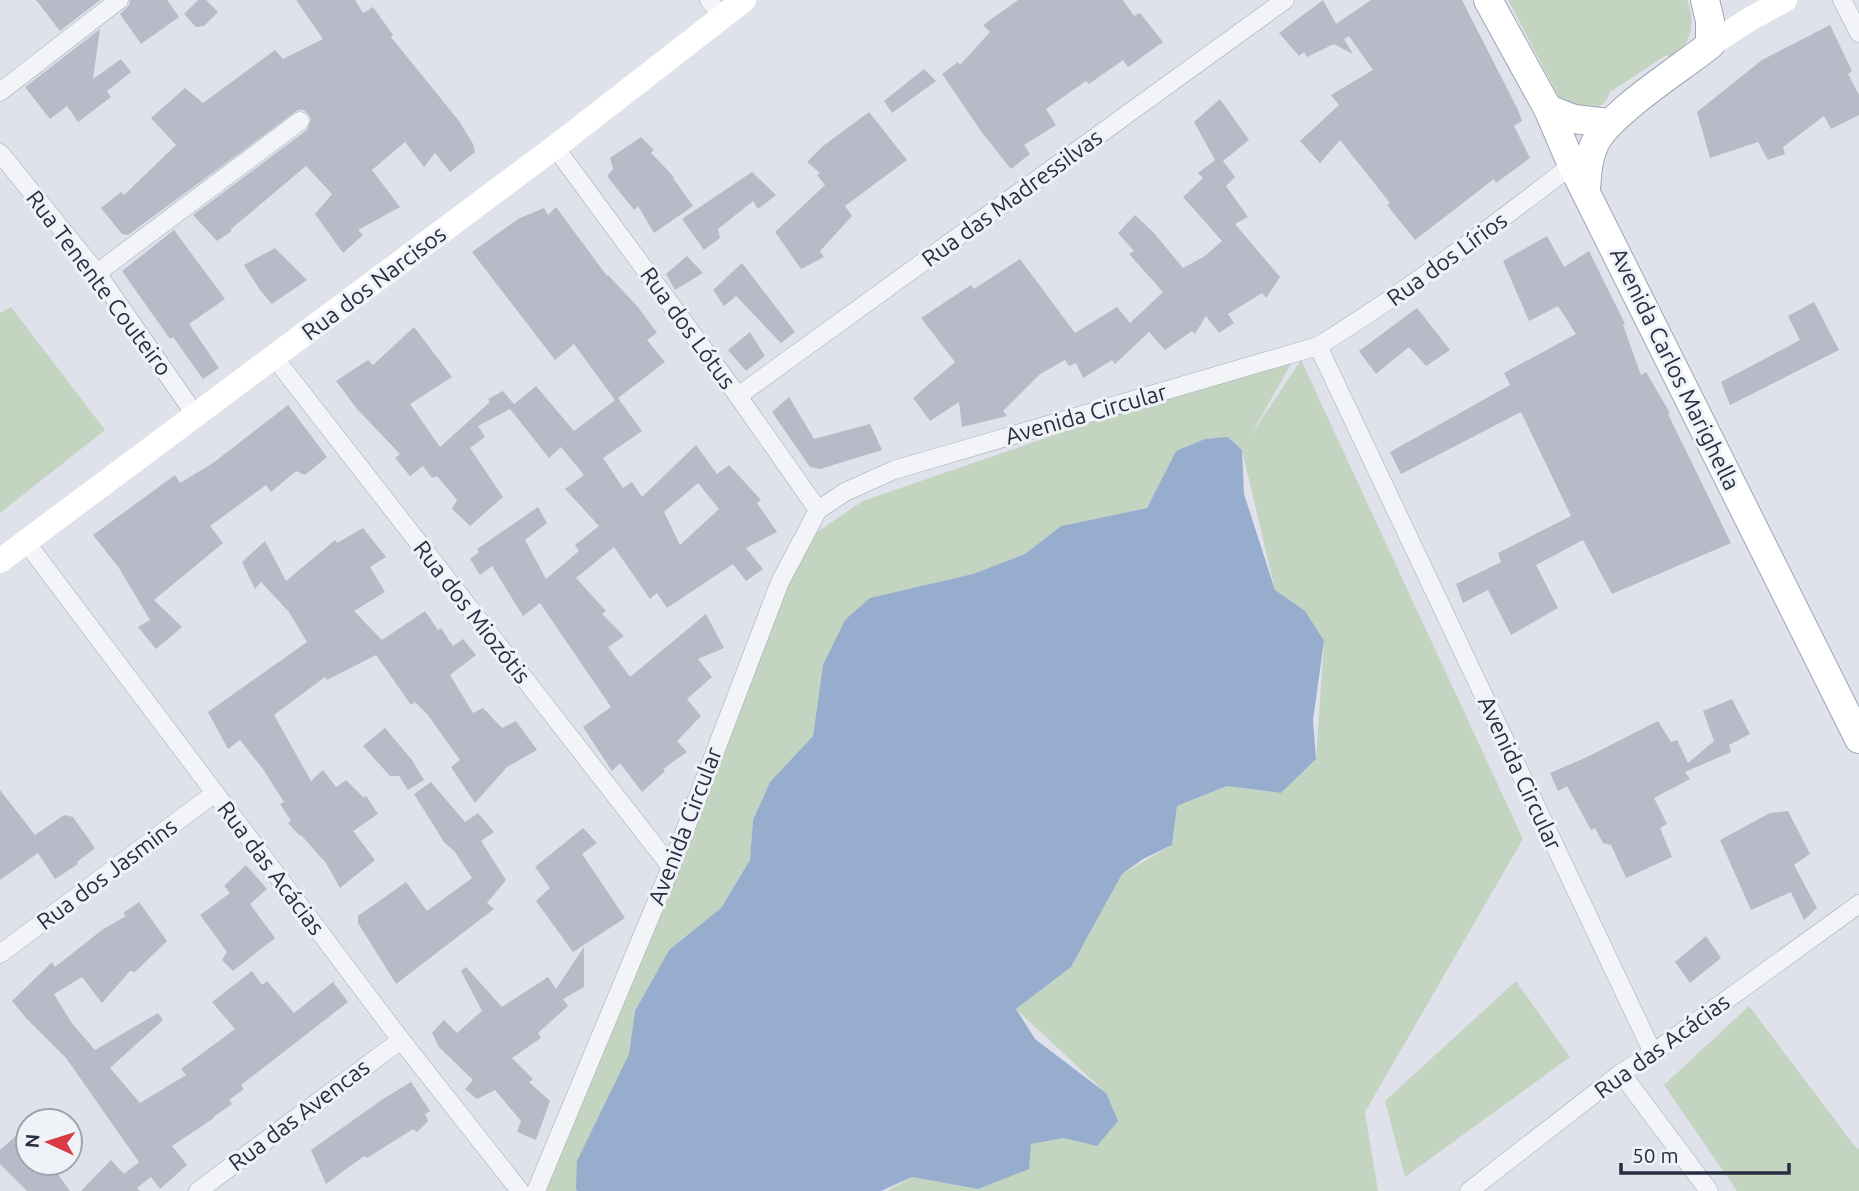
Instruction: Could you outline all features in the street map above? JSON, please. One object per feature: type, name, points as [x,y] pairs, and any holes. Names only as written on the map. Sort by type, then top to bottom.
[{"type":"main road","name":"Avenida Carlos Marighella","points":[[1488,0],[1548,109],[1572,165],[1859,739]]},
{"type":"main road","points":[[1586,190],[1588,162],[1595,142],[1608,123],[1710,46],[1710,21],[1705,0]]},
{"type":"main road","points":[[1548,109],[1574,119],[1608,123]]},
{"type":"street","points":[[0,92],[119,0]]},
{"type":"street","name":"Rua dos Narcisos","points":[[0,561],[555,148],[715,8],[744,0]]},
{"type":"street","name":"Rua das Madressilvas","points":[[738,396],[1285,0]]},
{"type":"street","points":[[1710,46],[1750,19],[1785,0]]},
{"type":"street","points":[[1842,0],[1859,33]]},
{"type":"street","points":[[97,273],[300,121]]},
{"type":"street","name":"Rua dos Lótus","points":[[555,148],[738,396],[818,510]]},
{"type":"street","name":"Rua Tenente Couteiro","points":[[0,153],[97,273],[195,416]]},
{"type":"street","name":"Rua dos Lírios","points":[[1318,346],[1459,253],[1572,165]]},
{"type":"street","name":"Avenida Circular","points":[[536,1191],[671,867],[780,582],[818,510],[845,492],[894,470],[1318,346],[1653,1053]]},
{"type":"street","name":"Rua dos Miozótis","points":[[274,357],[671,867]]},
{"type":"street","name":"Rua das Acácias","points":[[26,542],[401,1040],[520,1191]]},
{"type":"street","name":"Rua dos Jasmins","points":[[0,954],[215,793]]},
{"type":"street","name":"Rua das Acácias","points":[[1469,1191],[1621,1073],[1653,1053],[1859,904]]},
{"type":"street","name":"Rua das Avencas","points":[[198,1191],[401,1040]]},
{"type":"street","points":[[1621,1073],[1709,1191]]},
{"type":"green space","points":[[1508,0],[1687,0],[1691,29],[1679,55],[1665,56],[1610,92],[1603,103],[1592,110],[1561,101]]},
{"type":"green space","points":[[11,307],[105,430],[0,513],[0,313]]},
{"type":"green space","points":[[1298,351],[1251,435],[1301,360],[1523,839],[1365,1112],[1378,1191],[887,1191],[912,1177],[978,1189],[1030,1144],[1064,1138],[1106,1093],[1016,1009],[1071,967],[1122,874],[1172,845],[1177,806],[1227,786],[1281,793],[1316,759],[1324,642],[1275,590],[1242,450],[1228,437],[1176,451],[1147,508],[1061,526],[1025,554],[973,574],[823,665],[813,736],[770,782],[753,820],[750,860],[721,908],[669,950],[635,1011],[629,1054],[577,1191],[546,1191],[544,1187],[798,545],[863,501]]},
{"type":"green space","points":[[1516,981],[1570,1057],[1405,1177],[1385,1101]]},
{"type":"green space","points":[[1749,1006],[1857,1149],[1859,1148],[1859,1191],[1737,1191],[1664,1085]]},
{"type":"water","points":[[1228,437],[1242,450],[1244,494],[1275,590],[1305,611],[1324,641],[1313,720],[1316,759],[1281,793],[1227,786],[1177,806],[1172,845],[1143,859],[1122,874],[1071,967],[1016,1009],[1035,1039],[1106,1093],[1118,1121],[1097,1146],[1064,1138],[1031,1144],[1029,1169],[978,1189],[912,1177],[881,1191],[577,1191],[577,1161],[629,1054],[635,1011],[669,950],[721,908],[750,860],[753,820],[770,782],[813,736],[823,665],[845,620],[870,598],[973,574],[1025,554],[1061,526],[1147,508],[1176,451],[1205,439]]},
{"type":"building","points":[[36,0],[100,0],[60,31]]},
{"type":"building","points":[[130,0],[167,0],[179,17],[141,44],[120,14]]},
{"type":"building","points":[[198,0],[206,0],[218,12],[204,26],[196,27],[184,14]]},
{"type":"building","points":[[296,0],[355,0],[363,13],[373,7],[393,35],[391,37],[459,121],[475,152],[450,172],[435,153],[424,167],[405,142],[372,170],[400,207],[358,230],[363,235],[343,253],[315,214],[332,194],[306,166],[217,241],[193,215],[307,130],[311,120],[309,115],[304,110],[298,110],[128,235],[122,234],[101,208],[121,192],[124,195],[176,145],[151,118],[185,88],[203,103],[275,50],[283,59],[323,39]]},
{"type":"building","points":[[1018,0],[1123,0],[1134,16],[1140,13],[1163,42],[1128,67],[1123,60],[1089,84],[1086,81],[1046,109],[1056,125],[1024,145],[1030,154],[1011,169],[942,74],[958,62],[960,65],[990,32],[983,25]]},
{"type":"building","points":[[1323,0],[1336,24],[1371,0],[1462,0],[1518,110],[1522,121],[1514,126],[1530,158],[1496,183],[1494,179],[1415,240],[1387,205],[1390,203],[1340,140],[1320,163],[1300,141],[1339,105],[1331,95],[1373,70],[1349,36],[1344,39],[1353,54],[1334,44],[1307,57],[1304,52],[1299,56],[1279,33]]},
{"type":"building","points":[[1830,25],[1852,71],[1848,74],[1859,95],[1859,115],[1831,129],[1824,116],[1783,147],[1785,154],[1768,160],[1758,142],[1710,158],[1697,112],[1762,60]]},
{"type":"building","points":[[100,29],[93,79],[121,59],[131,72],[107,91],[111,97],[78,122],[67,106],[50,119],[25,87]]},
{"type":"building","points":[[924,69],[936,81],[892,113],[884,101]]},
{"type":"building","points":[[1220,99],[1249,140],[1223,161],[1235,177],[1226,186],[1248,217],[1235,224],[1280,277],[1266,298],[1262,293],[1228,314],[1234,323],[1219,333],[1206,316],[1195,334],[1192,331],[1165,350],[1149,332],[1115,364],[1112,360],[1083,378],[1076,363],[1069,366],[1065,360],[1040,374],[1003,411],[1007,416],[962,427],[959,402],[930,421],[913,398],[955,362],[921,318],[971,285],[974,289],[1020,259],[1075,333],[1117,307],[1130,323],[1163,292],[1129,254],[1134,251],[1118,233],[1135,215],[1183,268],[1205,256],[1222,241],[1183,197],[1203,178],[1198,173],[1215,160],[1194,122]]},
{"type":"building","points":[[869,112],[907,160],[845,206],[852,216],[820,251],[824,257],[801,269],[775,232],[825,185],[817,175],[820,173],[807,162],[823,146]]},
{"type":"building","points":[[641,137],[654,150],[651,153],[674,177],[693,206],[654,233],[638,206],[634,210],[607,176],[613,169],[610,158]]},
{"type":"building","points":[[752,172],[776,195],[758,209],[753,201],[718,229],[720,238],[704,250],[682,219]]},
{"type":"building","points":[[556,207],[607,276],[637,306],[657,333],[647,340],[665,362],[618,398],[642,431],[603,458],[623,488],[632,482],[642,497],[696,445],[717,474],[729,465],[761,500],[757,503],[777,532],[746,548],[763,569],[746,581],[733,564],[667,608],[657,593],[650,599],[614,547],[576,578],[606,611],[602,614],[624,636],[608,647],[630,677],[706,614],[724,648],[698,659],[712,677],[687,699],[701,716],[677,741],[687,752],[663,769],[665,771],[642,792],[620,763],[612,771],[583,727],[611,707],[540,603],[523,616],[492,566],[480,575],[470,559],[479,552],[477,549],[538,507],[547,523],[525,540],[546,579],[579,551],[575,545],[599,526],[565,489],[584,475],[561,447],[549,458],[510,409],[478,426],[485,437],[470,448],[503,497],[470,526],[452,509],[457,500],[437,476],[432,478],[423,466],[410,476],[395,458],[400,454],[357,409],[336,381],[368,360],[373,365],[414,327],[452,377],[410,404],[440,447],[490,402],[488,399],[503,391],[514,404],[536,386],[574,431],[615,400],[574,344],[555,360],[472,252],[518,219],[544,208],[548,215]],"holes":[[[698,483],[719,509],[680,545],[664,512]]]},
{"type":"building","points":[[174,230],[225,299],[189,324],[219,368],[203,379],[173,337],[170,339],[122,271]]},
{"type":"building","points":[[1547,236],[1564,267],[1589,251],[1625,324],[1623,325],[1641,375],[1646,372],[1670,413],[1668,414],[1731,543],[1612,594],[1583,540],[1536,565],[1558,608],[1511,635],[1488,590],[1463,603],[1456,584],[1501,562],[1498,553],[1571,516],[1521,412],[1401,474],[1390,452],[1510,385],[1504,373],[1576,334],[1558,306],[1529,321],[1503,261]]},
{"type":"building","points":[[275,248],[307,280],[272,304],[244,265]]},
{"type":"building","points":[[687,256],[703,273],[675,290],[666,274]]},
{"type":"building","points":[[742,263],[795,332],[781,343],[736,296],[724,306],[713,290]]},
{"type":"building","points":[[1814,302],[1839,350],[1730,405],[1721,382],[1800,340],[1788,316]]},
{"type":"building","points":[[1417,308],[1450,350],[1426,366],[1409,347],[1376,374],[1359,351]]},
{"type":"building","points":[[750,332],[765,356],[746,371],[728,350]]},
{"type":"building","points":[[789,397],[814,439],[870,424],[882,450],[820,469],[810,467],[772,412]]},
{"type":"building","points":[[288,405],[327,457],[305,475],[296,471],[271,492],[266,485],[210,526],[223,543],[154,600],[182,627],[156,649],[138,627],[150,620],[119,568],[93,535],[175,475],[180,483],[213,463]]},
{"type":"building","points":[[363,528],[386,557],[370,567],[385,592],[354,611],[382,640],[425,611],[453,646],[463,639],[476,655],[450,675],[473,713],[483,708],[502,728],[516,721],[537,750],[507,767],[475,803],[451,767],[460,760],[427,714],[415,702],[411,705],[376,655],[327,680],[325,677],[274,715],[311,781],[323,770],[336,787],[346,780],[364,798],[366,796],[378,814],[353,831],[375,860],[340,888],[326,863],[288,823],[291,821],[280,804],[284,802],[263,769],[240,740],[228,749],[208,712],[307,642],[289,612],[261,582],[255,589],[242,562],[265,541],[286,581],[335,540],[337,543]]},
{"type":"building","points":[[1732,699],[1750,734],[1729,745],[1731,752],[1685,772],[1690,779],[1654,798],[1667,824],[1660,828],[1672,857],[1626,878],[1611,845],[1603,843],[1595,828],[1591,830],[1567,786],[1558,791],[1550,773],[1658,721],[1671,742],[1677,740],[1688,763],[1714,741],[1703,711]]},
{"type":"building","points":[[385,728],[412,760],[424,780],[408,790],[399,776],[390,776],[363,746]]},
{"type":"building","points":[[431,782],[465,822],[478,813],[494,832],[481,841],[506,880],[487,903],[494,909],[396,984],[358,923],[358,916],[406,882],[427,911],[472,878],[455,852],[444,842],[414,794]]},
{"type":"building","points":[[0,790],[35,835],[64,815],[73,817],[95,848],[77,862],[78,864],[55,879],[38,853],[0,880]]},
{"type":"building","points":[[1788,811],[1810,854],[1794,865],[1817,908],[1804,920],[1791,892],[1751,910],[1720,840],[1770,813]]},
{"type":"building","points":[[583,828],[597,843],[582,854],[625,918],[573,952],[536,901],[550,888],[535,867]]},
{"type":"building","points":[[246,865],[267,889],[250,904],[275,938],[233,971],[222,960],[227,952],[200,915],[230,893],[224,886]]},
{"type":"building","points":[[139,902],[167,941],[135,972],[130,971],[102,1003],[82,977],[54,994],[71,1022],[95,1050],[158,1013],[163,1020],[110,1068],[140,1103],[186,1075],[181,1069],[235,1029],[212,1002],[252,971],[262,985],[267,981],[294,1013],[333,982],[348,1002],[241,1085],[244,1089],[229,1100],[232,1104],[172,1146],[187,1165],[160,1189],[151,1177],[137,1188],[140,1191],[81,1191],[111,1160],[124,1174],[139,1162],[66,1058],[12,1001],[52,962],[55,967],[102,930],[126,916],[123,913]]},
{"type":"building","points":[[1706,936],[1721,958],[1690,983],[1675,962]]},
{"type":"building","points":[[584,947],[584,987],[563,999],[568,1006],[538,1033],[541,1038],[512,1058],[533,1079],[529,1082],[550,1101],[536,1140],[517,1132],[521,1121],[495,1090],[477,1099],[465,1089],[473,1080],[439,1047],[432,1033],[444,1020],[457,1033],[482,1011],[461,971],[466,967],[502,1007],[548,977],[556,989]]},
{"type":"building","points":[[411,1082],[430,1111],[425,1114],[428,1121],[417,1132],[413,1129],[367,1158],[364,1156],[326,1184],[311,1150]]},
{"type":"building","points":[[14,1138],[14,1177],[60,1177],[70,1191],[27,1191],[0,1164],[0,1150]]}]
